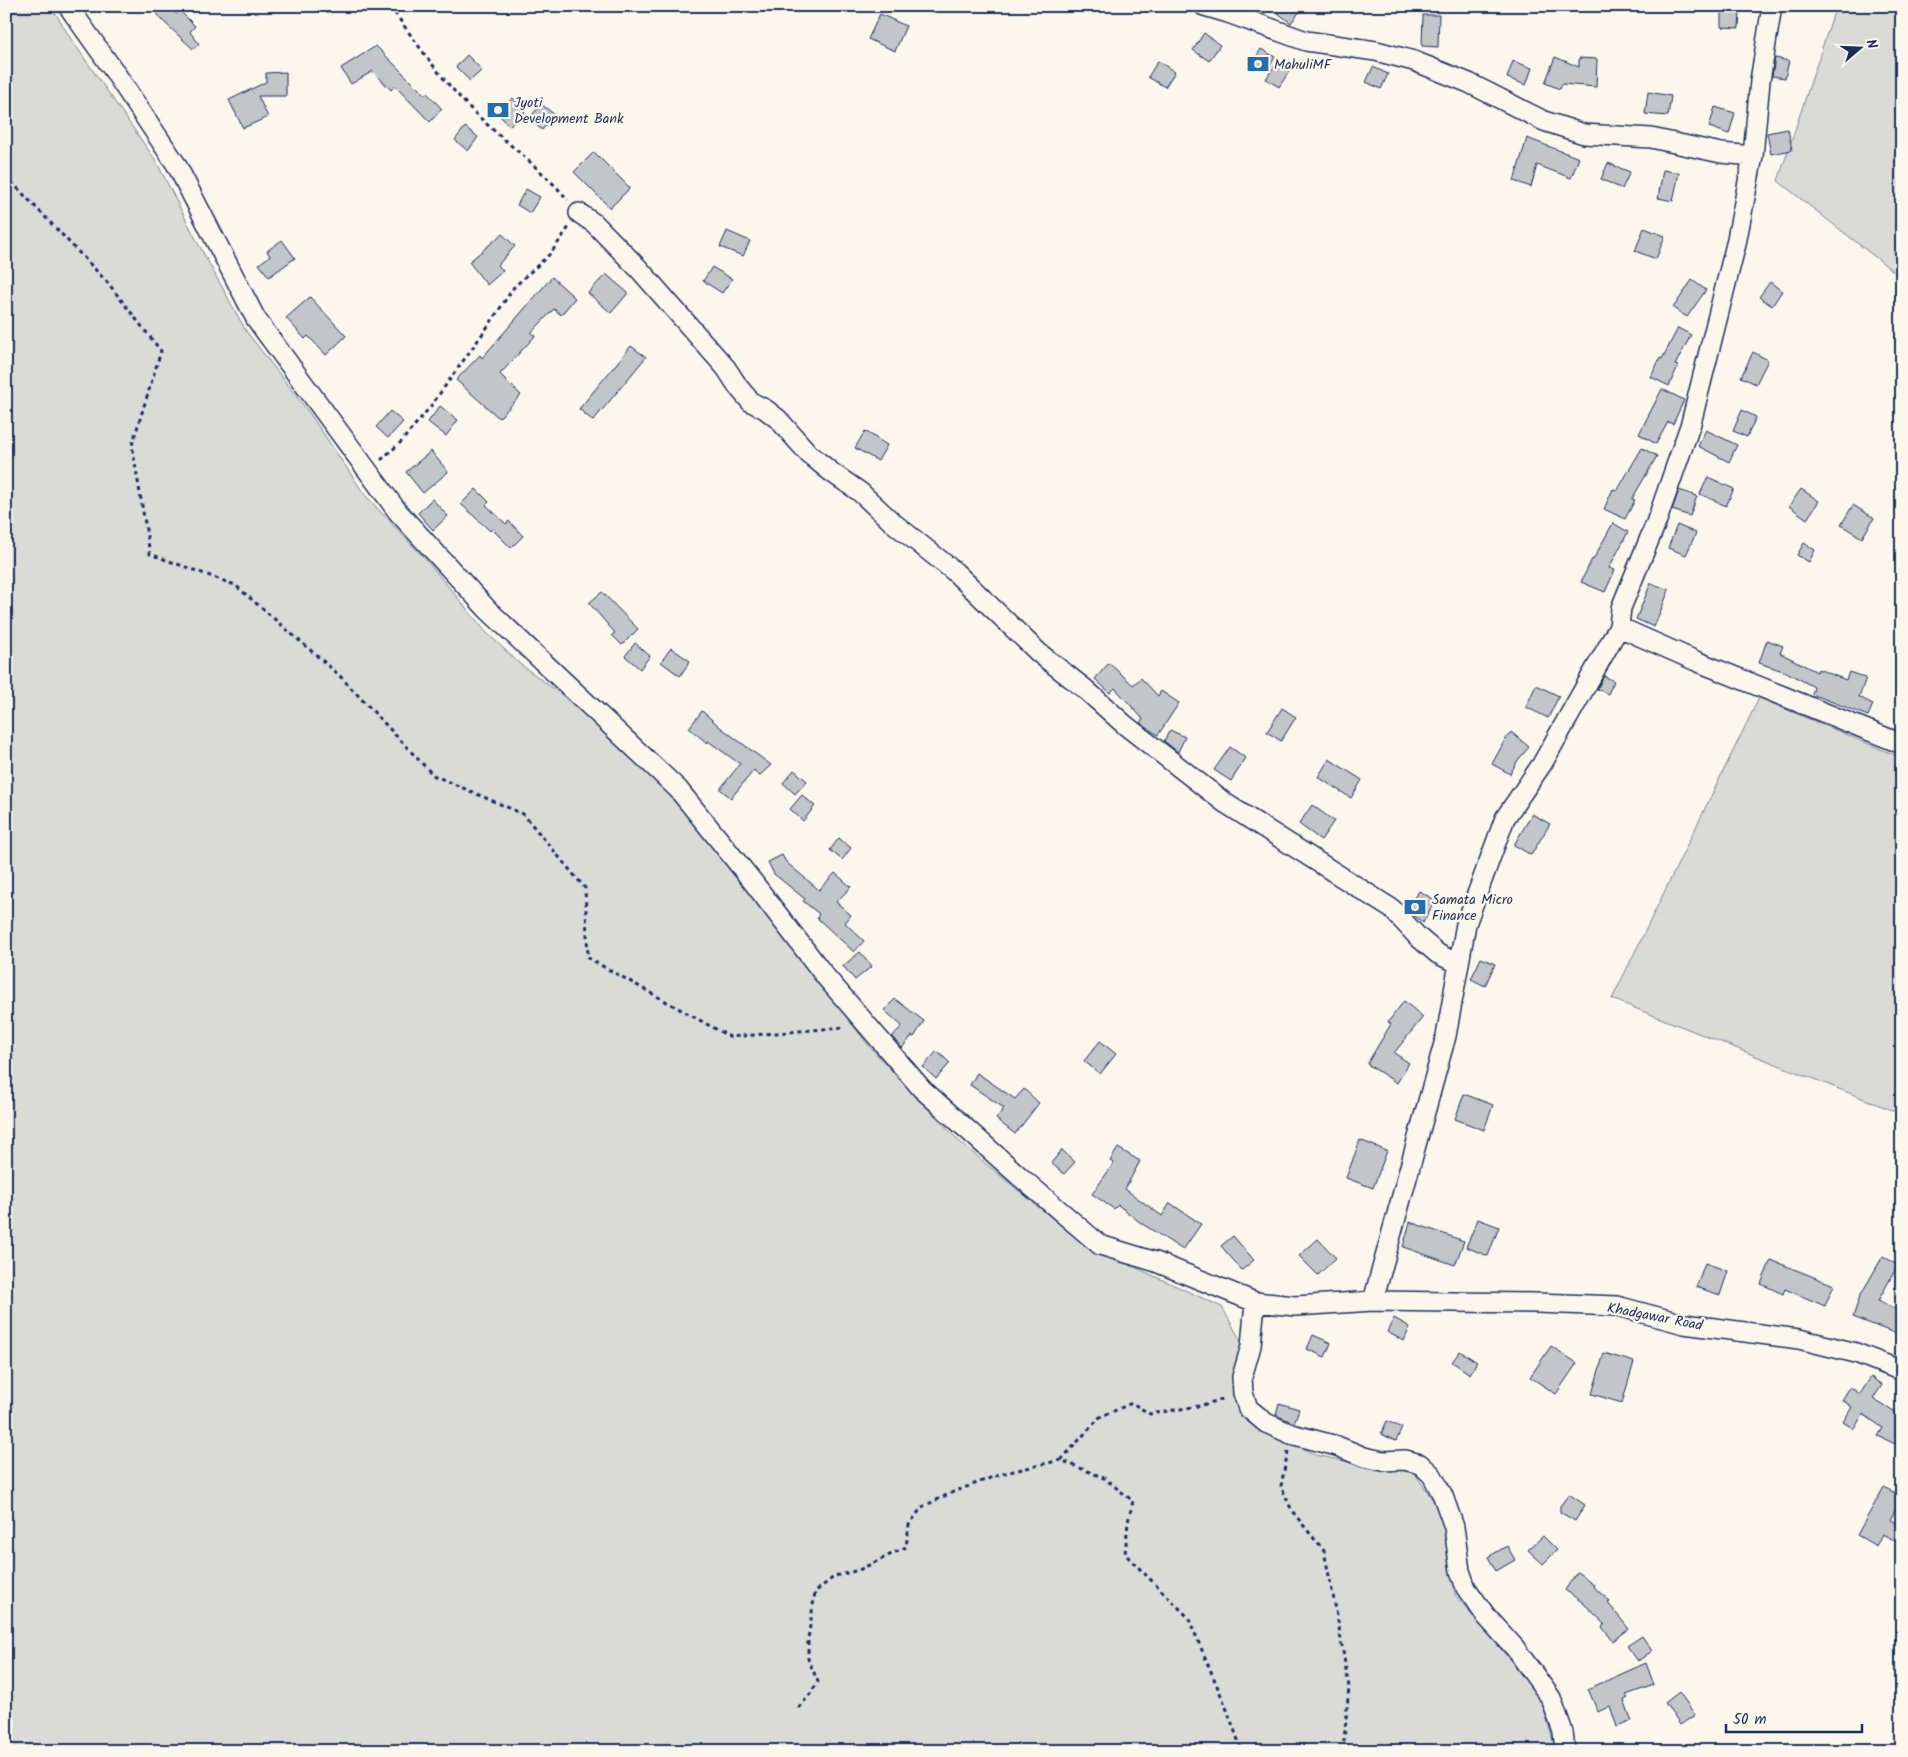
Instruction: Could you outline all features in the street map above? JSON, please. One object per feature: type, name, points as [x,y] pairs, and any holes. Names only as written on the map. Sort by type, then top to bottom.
[{"type":"street","name":"Khadgawar Road","points":[[68,6],[176,164],[256,319],[398,512],[488,610],[678,789],[825,976],[922,1089],[1100,1245],[1156,1262],[1255,1302],[1295,1306],[1373,1302],[1537,1303],[1617,1306],[1684,1324],[1818,1344],[1856,1352],[1902,1371]]},
{"type":"street","points":[[1204,6],[1306,41],[1376,51],[1414,61],[1469,83],[1544,121],[1584,134],[1651,138],[1721,153],[1754,156]]},
{"type":"street","points":[[1373,1302],[1446,1036],[1466,924],[1505,818],[1542,764],[1620,626],[1621,608],[1656,523],[1691,423],[1736,244],[1754,156],[1760,81],[1772,6]]},
{"type":"street","points":[[579,213],[595,224],[639,268],[726,368],[751,402],[766,409],[778,419],[808,454],[860,492],[891,521],[955,572],[1039,653],[1085,689],[1125,725],[1225,803],[1392,909],[1418,937],[1438,954],[1460,964]]},
{"type":"street","points":[[1620,626],[1696,661],[1902,744]]},
{"type":"street","points":[[1255,1302],[1250,1346],[1242,1377],[1243,1393],[1248,1408],[1266,1423],[1291,1434],[1337,1446],[1364,1457],[1383,1461],[1406,1460],[1420,1464],[1432,1476],[1443,1496],[1454,1527],[1460,1571],[1466,1588],[1486,1616],[1515,1648],[1551,1698],[1563,1732],[1565,1751]]},
{"type":"path","points":[[368,472],[400,442],[430,407],[514,287],[551,253],[579,213],[526,158],[476,114],[444,80],[390,6]]},
{"type":"path","points":[[6,176],[108,283],[161,351],[132,445],[150,554],[235,585],[338,674],[433,775],[523,814],[585,888],[588,958],[730,1037],[866,1025]]},
{"type":"path","points":[[798,1708],[818,1682],[808,1659],[808,1639],[815,1592],[835,1576],[859,1570],[906,1547],[909,1526],[922,1507],[953,1492],[1001,1474],[1061,1460],[1100,1417],[1132,1403],[1150,1414],[1198,1406],[1243,1393]]},
{"type":"path","points":[[1291,1434],[1281,1486],[1292,1511],[1324,1551],[1350,1687],[1344,1751]]},
{"type":"path","points":[[1061,1460],[1104,1478],[1133,1501],[1128,1522],[1125,1554],[1188,1617],[1226,1707],[1242,1751]]},
{"type":"shaded area","points":[[6,6],[51,6],[71,39],[156,161],[246,331],[308,411],[365,495],[427,561],[486,632],[520,664],[580,708],[637,759],[688,814],[788,939],[868,1045],[961,1143],[1082,1243],[1222,1307],[1242,1343],[1234,1387],[1260,1426],[1316,1455],[1377,1468],[1414,1472],[1435,1503],[1453,1554],[1455,1595],[1540,1695],[1556,1751],[6,1751]]},
{"type":"shaded area","points":[[1836,6],[1902,6],[1902,278],[1778,181]]},
{"type":"shaded area","points":[[1759,698],[1902,758],[1902,1114],[1612,999]]},
{"type":"building","points":[[151,6],[170,6],[176,14],[180,11],[195,26],[190,32],[199,44],[193,49],[163,21]]},
{"type":"building","points":[[1269,6],[1304,6],[1291,23]]},
{"type":"building","points":[[1721,10],[1740,10],[1739,28],[1721,27]]},
{"type":"building","points":[[880,14],[906,26],[895,51],[868,39]]},
{"type":"building","points":[[1423,15],[1439,15],[1438,47],[1422,46]]},
{"type":"building","points":[[1204,33],[1220,45],[1209,61],[1193,50]]},
{"type":"building","points":[[376,46],[425,95],[427,93],[442,109],[430,122],[395,86],[391,90],[373,71],[351,84],[341,68]]},
{"type":"building","points":[[1261,49],[1275,57],[1268,70],[1253,62]]},
{"type":"building","points":[[467,55],[482,70],[470,81],[456,67]]},
{"type":"building","points":[[1555,57],[1579,67],[1579,58],[1597,59],[1596,87],[1562,84],[1560,89],[1545,83]]},
{"type":"building","points":[[1775,58],[1789,61],[1785,78],[1772,76]]},
{"type":"building","points":[[1158,61],[1175,72],[1165,87],[1148,77]]},
{"type":"building","points":[[1513,61],[1532,68],[1526,85],[1507,78]]},
{"type":"building","points":[[1277,62],[1290,70],[1279,87],[1266,79]]},
{"type":"building","points":[[1373,67],[1388,74],[1381,89],[1366,82]]},
{"type":"building","points":[[286,72],[286,96],[258,96],[268,117],[243,128],[229,100],[266,82],[266,73]]},
{"type":"building","points":[[1648,92],[1671,96],[1668,116],[1645,114]]},
{"type":"building","points":[[513,98],[525,112],[509,126],[497,112]]},
{"type":"building","points":[[541,104],[555,115],[542,130],[529,119]]},
{"type":"building","points":[[1715,107],[1735,113],[1729,134],[1709,127]]},
{"type":"building","points":[[465,127],[478,137],[468,151],[455,140]]},
{"type":"building","points":[[1788,129],[1792,150],[1771,154],[1767,133]]},
{"type":"building","points":[[1527,138],[1579,158],[1571,178],[1537,165],[1531,187],[1514,181]]},
{"type":"building","points":[[594,152],[630,188],[610,208],[574,172]]},
{"type":"building","points":[[1608,163],[1630,172],[1622,189],[1601,179]]},
{"type":"building","points":[[1663,170],[1679,173],[1673,201],[1658,198]]},
{"type":"building","points":[[526,189],[540,197],[530,213],[517,205]]},
{"type":"building","points":[[1644,228],[1665,236],[1656,259],[1635,251]]},
{"type":"building","points":[[727,231],[750,241],[743,256],[720,247]]},
{"type":"building","points":[[502,234],[515,246],[498,265],[503,271],[487,285],[469,262]]},
{"type":"building","points":[[282,240],[295,258],[269,277],[259,264],[270,256],[267,251]]},
{"type":"building","points":[[712,267],[732,279],[722,293],[703,281]]},
{"type":"building","points":[[606,274],[628,293],[611,313],[588,293]]},
{"type":"building","points":[[552,277],[575,298],[561,315],[554,309],[531,333],[535,336],[500,374],[521,395],[499,418],[456,380],[480,355],[482,358]]},
{"type":"building","points":[[1692,280],[1706,290],[1687,317],[1673,308]]},
{"type":"building","points":[[1770,282],[1782,291],[1772,306],[1759,297]]},
{"type":"building","points":[[310,297],[346,336],[326,355],[308,336],[305,339],[286,318]]},
{"type":"building","points":[[1678,328],[1691,335],[1675,365],[1678,366],[1669,386],[1651,377]]},
{"type":"building","points":[[631,346],[646,357],[593,421],[579,409]]},
{"type":"building","points":[[1753,352],[1768,360],[1756,384],[1741,377]]},
{"type":"building","points":[[1662,389],[1684,400],[1673,424],[1668,422],[1656,444],[1639,434]]},
{"type":"building","points":[[440,406],[458,420],[446,436],[428,422]]},
{"type":"building","points":[[1742,410],[1756,417],[1747,437],[1733,431]]},
{"type":"building","points":[[390,411],[403,422],[388,438],[376,427]]},
{"type":"building","points":[[1706,430],[1737,445],[1729,462],[1698,446]]},
{"type":"building","points":[[865,431],[887,445],[878,461],[855,448]]},
{"type":"building","points":[[1642,448],[1657,456],[1632,499],[1635,500],[1625,519],[1604,509],[1613,489],[1617,491]]},
{"type":"building","points":[[431,451],[448,472],[423,493],[406,472]]},
{"type":"building","points":[[1708,477],[1734,489],[1726,506],[1700,494]]},
{"type":"building","points":[[476,489],[489,502],[486,505],[506,524],[509,521],[523,536],[511,548],[492,529],[490,531],[461,504]]},
{"type":"building","points":[[1801,489],[1819,501],[1807,519],[1789,506]]},
{"type":"building","points":[[1679,490],[1697,496],[1690,516],[1672,510]]},
{"type":"building","points":[[432,499],[448,516],[433,530],[418,513]]},
{"type":"building","points":[[1853,505],[1874,518],[1862,538],[1841,525]]},
{"type":"building","points":[[1613,523],[1628,532],[1609,568],[1615,570],[1605,592],[1581,582]]},
{"type":"building","points":[[1677,525],[1696,533],[1686,555],[1668,548]]},
{"type":"building","points":[[1804,543],[1815,550],[1809,562],[1797,555]]},
{"type":"building","points":[[1651,583],[1669,590],[1654,627],[1636,619]]},
{"type":"building","points":[[602,592],[638,629],[622,645],[612,635],[615,633],[589,603]]},
{"type":"building","points":[[1767,640],[1783,646],[1780,653],[1817,672],[1818,669],[1846,680],[1849,672],[1866,678],[1859,697],[1873,704],[1868,716],[1812,694],[1814,687],[1786,672],[1759,663]]},
{"type":"building","points":[[635,643],[650,656],[640,669],[625,656]]},
{"type":"building","points":[[671,648],[690,661],[680,676],[661,662]]},
{"type":"building","points":[[1109,663],[1133,685],[1141,678],[1158,696],[1161,691],[1179,703],[1158,735],[1140,723],[1143,719],[1115,688],[1110,693],[1095,679]]},
{"type":"building","points":[[1604,676],[1614,681],[1608,694],[1597,689]]},
{"type":"building","points":[[1536,685],[1559,696],[1548,718],[1526,707]]},
{"type":"building","points":[[1282,708],[1296,717],[1281,741],[1267,732]]},
{"type":"building","points":[[702,711],[720,727],[771,765],[759,776],[754,770],[731,798],[720,789],[740,764],[708,741],[707,743],[689,728]]},
{"type":"building","points":[[1170,730],[1185,737],[1178,752],[1164,741]]},
{"type":"building","points":[[1511,732],[1529,747],[1518,760],[1510,774],[1492,764]]},
{"type":"building","points":[[1230,747],[1246,758],[1231,781],[1214,770]]},
{"type":"building","points":[[1329,759],[1362,780],[1351,798],[1318,777]]},
{"type":"building","points":[[794,770],[807,781],[795,794],[783,783]]},
{"type":"building","points":[[802,795],[815,806],[803,821],[790,809]]},
{"type":"building","points":[[1312,805],[1334,821],[1321,840],[1299,824]]},
{"type":"building","points":[[1532,814],[1550,824],[1531,855],[1514,845]]},
{"type":"building","points":[[839,838],[851,848],[842,860],[830,850]]},
{"type":"building","points":[[782,855],[786,862],[819,890],[835,873],[851,887],[836,902],[851,915],[845,923],[864,941],[854,952],[817,918],[819,914],[803,901],[805,899],[774,874],[768,862]]},
{"type":"building","points":[[1419,891],[1435,900],[1423,923],[1408,910]]},
{"type":"building","points":[[860,952],[872,966],[855,980],[843,966]]},
{"type":"building","points":[[1481,958],[1495,964],[1485,986],[1471,979]]},
{"type":"building","points":[[895,999],[924,1021],[914,1037],[912,1036],[902,1048],[892,1037],[902,1026],[884,1010]]},
{"type":"building","points":[[1404,1001],[1423,1017],[1394,1053],[1409,1063],[1397,1083],[1367,1064],[1391,1024],[1388,1022]]},
{"type":"building","points":[[1100,1041],[1116,1054],[1100,1074],[1084,1061]]},
{"type":"building","points":[[937,1051],[950,1063],[936,1079],[923,1067]]},
{"type":"building","points":[[977,1073],[1015,1099],[1024,1089],[1039,1103],[1015,1134],[996,1119],[1004,1108],[970,1085]]},
{"type":"building","points":[[1464,1094],[1493,1105],[1484,1130],[1455,1119]]},
{"type":"building","points":[[1360,1140],[1387,1151],[1373,1188],[1346,1178]]},
{"type":"building","points":[[1118,1148],[1140,1161],[1125,1189],[1162,1216],[1170,1203],[1201,1224],[1183,1250],[1141,1223],[1118,1205],[1114,1209],[1092,1194],[1114,1163],[1110,1161]]},
{"type":"building","points":[[1062,1150],[1075,1162],[1064,1174],[1051,1163]]},
{"type":"building","points":[[1478,1219],[1499,1227],[1488,1256],[1466,1247]]},
{"type":"building","points":[[1410,1222],[1464,1241],[1455,1265],[1403,1247]]},
{"type":"building","points":[[1233,1236],[1254,1260],[1242,1270],[1221,1246]]},
{"type":"building","points":[[1318,1239],[1336,1258],[1318,1275],[1299,1256]]},
{"type":"building","points":[[1883,1256],[1898,1265],[1878,1301],[1902,1312],[1902,1336],[1853,1317],[1860,1296]]},
{"type":"building","points":[[1771,1260],[1834,1285],[1825,1306],[1785,1289],[1783,1294],[1761,1284]]},
{"type":"building","points":[[1705,1263],[1728,1271],[1720,1295],[1696,1287]]},
{"type":"building","points":[[1394,1318],[1410,1327],[1404,1341],[1387,1332]]},
{"type":"building","points":[[1313,1335],[1331,1343],[1325,1357],[1307,1349]]},
{"type":"building","points":[[1551,1346],[1577,1363],[1556,1394],[1530,1377]]},
{"type":"building","points":[[1460,1351],[1477,1362],[1470,1374],[1452,1362]]},
{"type":"building","points":[[1604,1353],[1634,1362],[1622,1403],[1592,1394]]},
{"type":"building","points":[[1871,1377],[1882,1385],[1873,1399],[1902,1417],[1902,1447],[1878,1436],[1883,1428],[1863,1414],[1854,1429],[1843,1422],[1852,1407],[1842,1400],[1850,1387],[1860,1394]]},
{"type":"building","points":[[1279,1403],[1299,1409],[1294,1423],[1276,1415]]},
{"type":"building","points":[[1387,1421],[1402,1428],[1396,1441],[1381,1434]]},
{"type":"building","points":[[1884,1487],[1902,1497],[1890,1520],[1902,1526],[1902,1544],[1882,1534],[1876,1546],[1857,1535]]},
{"type":"building","points":[[1569,1494],[1585,1505],[1575,1521],[1560,1512],[1560,1506]]},
{"type":"building","points":[[1543,1536],[1557,1550],[1543,1564],[1528,1550]]},
{"type":"building","points":[[1507,1546],[1515,1560],[1496,1571],[1488,1557]]},
{"type":"building","points":[[1577,1572],[1594,1584],[1593,1586],[1610,1602],[1608,1603],[1629,1629],[1613,1641],[1602,1627],[1605,1624],[1582,1602],[1565,1590]]},
{"type":"building","points":[[1642,1636],[1652,1651],[1638,1661],[1627,1646]]},
{"type":"building","points":[[1646,1663],[1654,1685],[1626,1695],[1628,1698],[1624,1700],[1632,1721],[1617,1727],[1610,1706],[1598,1712],[1588,1689]]},
{"type":"building","points":[[1679,1692],[1695,1715],[1680,1725],[1665,1703]]},
{"type":"place","name":"MahuliMF","points":[[1258,64]]},
{"type":"place","name":"Jyoti Development Bank","points":[[498,110]]},
{"type":"place","name":"Samata Micro Finance","points":[[1415,907]]}]
